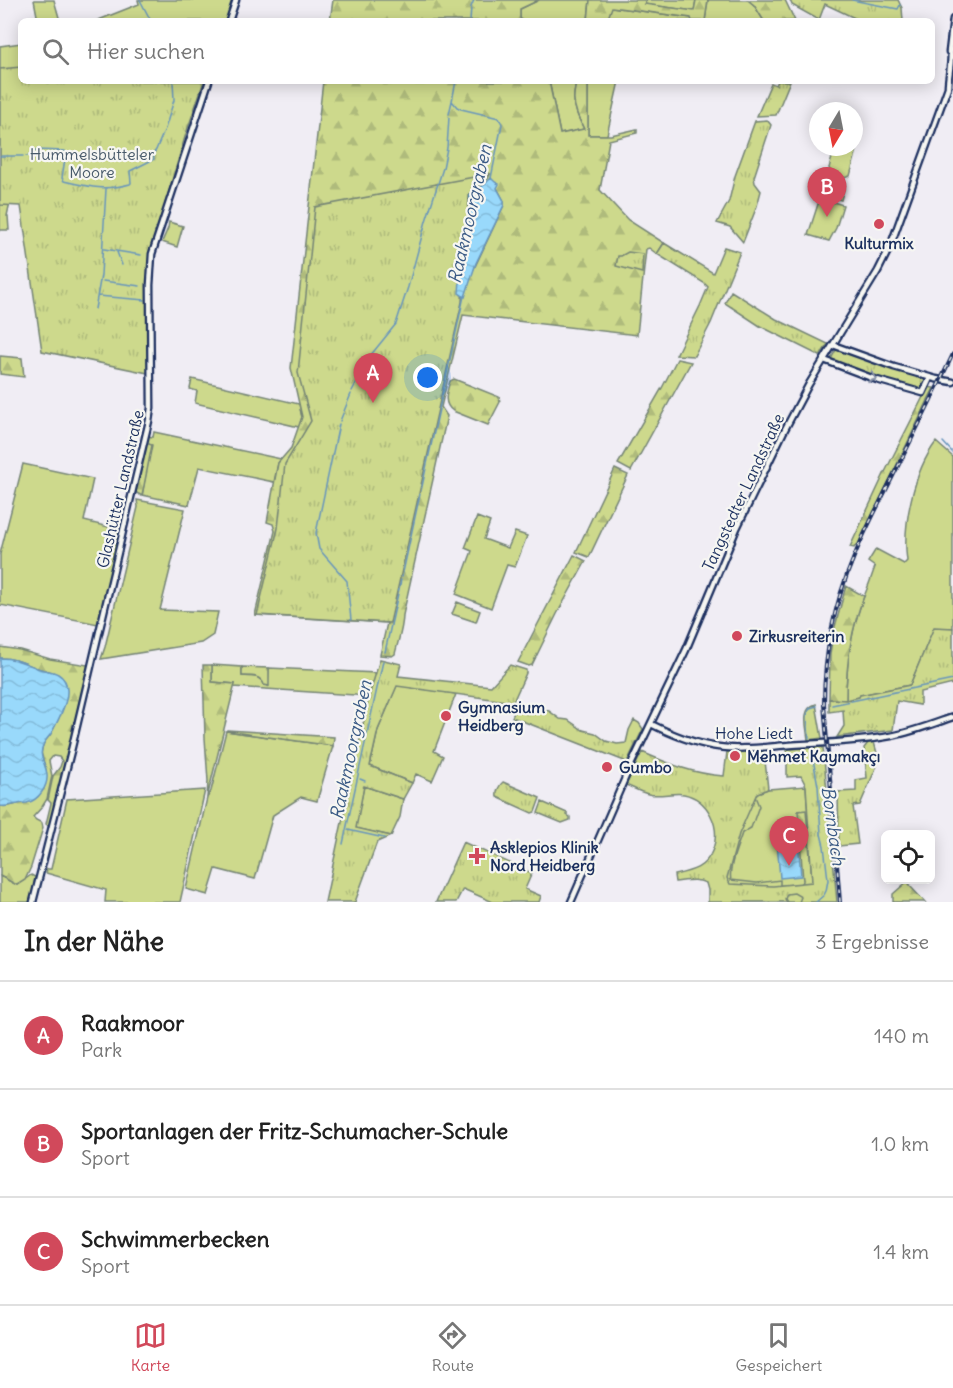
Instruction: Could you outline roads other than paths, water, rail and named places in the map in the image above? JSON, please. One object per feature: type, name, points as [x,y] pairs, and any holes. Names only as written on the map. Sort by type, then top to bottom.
[{"type":"street","points":[[230,18],[236,0]]},
{"type":"street","name":"Tangstedter Landstraße","points":[[571,902],[629,769],[694,632],[737,528],[790,419],[890,247],[944,97],[945,86],[948,83],[953,19]]},
{"type":"street","name":"Glashütter Landstraße","points":[[33,902],[149,421],[152,254],[208,84]]},
{"type":"street","points":[[833,345],[914,373],[951,382]]},
{"type":"street","points":[[824,360],[877,380],[923,393],[930,378]]},
{"type":"street","name":"Hohe Liedt","points":[[651,724],[691,742],[721,747],[749,748],[891,736],[953,717]]},
{"type":"water","points":[[491,178],[499,184],[497,188],[504,205],[476,263],[465,297],[459,293],[460,280],[455,268],[469,248],[470,195]]},
{"type":"water","points":[[0,658],[16,660],[54,672],[64,679],[67,686],[66,702],[41,752],[47,775],[44,788],[39,796],[27,803],[5,806],[0,806]]},
{"type":"water","points":[[798,840],[801,876],[780,878],[777,842]]},
{"type":"waterway","points":[[140,0],[149,18]]},
{"type":"waterway","name":"Raakmoorgraben","points":[[470,18],[474,0]]},
{"type":"waterway","points":[[852,0],[898,9],[900,5]]},
{"type":"waterway","points":[[165,129],[174,100],[173,84]]},
{"type":"waterway","name":"Raakmoorgraben","points":[[455,84],[452,101],[457,107],[499,118],[502,124],[491,178]]},
{"type":"waterway","points":[[449,114],[452,101]]},
{"type":"waterway","points":[[352,391],[370,356],[396,324],[443,168],[449,117]]},
{"type":"waterway","points":[[26,156],[32,155],[36,150],[65,151],[62,178],[64,181],[97,187],[121,186],[131,183],[130,171],[154,159],[153,154],[164,131]]},
{"type":"waterway","points":[[0,156],[23,156]]},
{"type":"waterway","points":[[95,309],[101,275],[106,189]]},
{"type":"waterway","points":[[104,249],[141,255]]},
{"type":"waterway","points":[[117,252],[122,265]]},
{"type":"waterway","points":[[103,281],[140,286]]},
{"type":"waterway","points":[[98,296],[145,300]]},
{"type":"waterway","name":"Raakmoorgraben","points":[[421,491],[464,296]]},
{"type":"waterway","points":[[340,421],[351,394]]},
{"type":"waterway","points":[[339,424],[316,533],[319,549],[347,581],[351,620]]},
{"type":"waterway","points":[[943,442],[953,453]]},
{"type":"waterway","name":"Raakmoorgraben","points":[[402,577],[420,494]]},
{"type":"waterway","name":"Raakmoorgraben","points":[[385,652],[401,580]]},
{"type":"waterway","name":"Raakmoorgraben","points":[[343,844],[383,661]]},
{"type":"waterway","name":"Bornbach","points":[[832,705],[953,680]]},
{"type":"waterway","name":"Bornbach","points":[[809,738],[807,715],[810,708],[817,706]]},
{"type":"waterway","name":"Bornbach","points":[[811,748],[818,786],[821,834],[828,880],[824,895],[816,902]]},
{"type":"waterway","points":[[360,779],[365,781]]},
{"type":"waterway","points":[[348,830],[384,838]]},
{"type":"railway","points":[[840,902],[824,704],[828,647],[841,593],[858,547],[953,354]]},
{"type":"place","name":"Sportanlagen der Fritz-Schumacher-Schule","points":[[827,217]]},
{"type":"place","name":"Kulturmix","points":[[879,224]]},
{"type":"place","name":"Raakmoor","points":[[373,403]]},
{"type":"place","name":"Zirkusreiterin","points":[[737,636]]},
{"type":"place","name":"Gymnasium Heidberg","points":[[446,716]]},
{"type":"place","name":"Mehmet Kaymakçı","points":[[735,756]]},
{"type":"place","name":"Gumbo","points":[[607,767]]},
{"type":"place","name":"Asklepios Klinik Nord Heidberg","points":[[477,856]]},
{"type":"place","name":"Schwimmerbecken","points":[[789,866]]},
{"type":"park label","name":"Hummelsbütteler Moore","points":[[92,163]]}]
